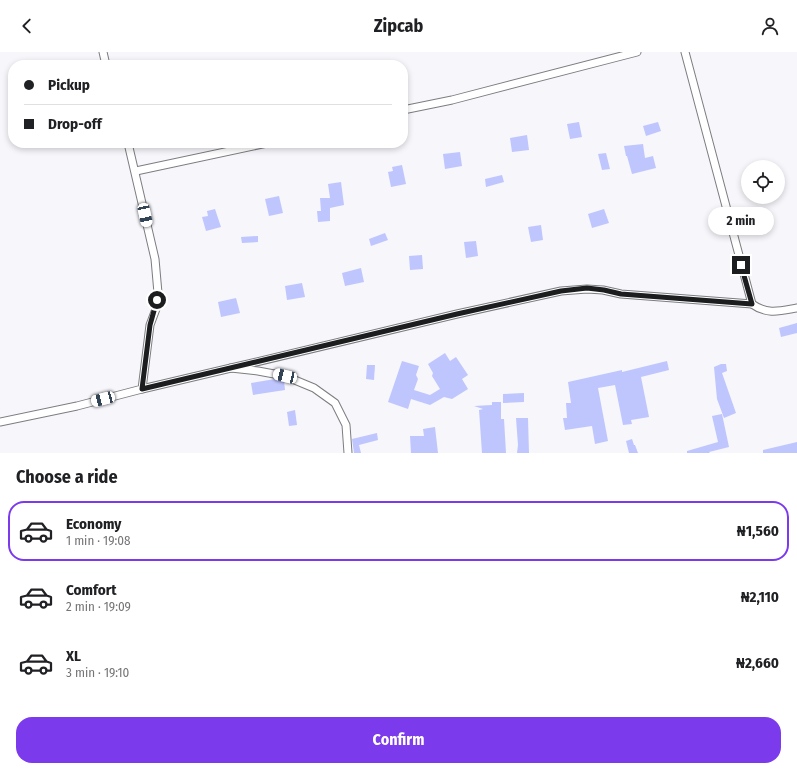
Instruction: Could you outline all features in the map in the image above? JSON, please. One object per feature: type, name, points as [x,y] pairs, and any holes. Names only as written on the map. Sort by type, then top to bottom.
[{"type":"street","points":[[408,109],[452,100],[637,52]]},
{"type":"street","points":[[685,52],[752,304]]},
{"type":"street","points":[[129,148],[136,171],[154,259],[158,292],[156,308],[150,325],[142,389]]},
{"type":"street","points":[[136,171],[244,148]]},
{"type":"street","points":[[0,422],[77,406],[142,389],[457,314],[561,291],[587,288],[621,294],[752,304],[762,311],[775,312],[797,308]]},
{"type":"street","points":[[231,368],[285,376],[314,388],[336,403],[346,425],[348,453]]},
{"type":"building","points":[[579,122],[582,137],[570,139],[567,124]]},
{"type":"building","points":[[658,122],[661,131],[646,136],[643,126]]},
{"type":"building","points":[[527,135],[529,150],[512,152],[510,138]]},
{"type":"building","points":[[643,144],[645,158],[653,156],[656,168],[632,174],[624,146]]},
{"type":"building","points":[[460,152],[462,166],[445,169],[443,154]]},
{"type":"building","points":[[606,153],[610,169],[602,170],[598,154]]},
{"type":"building","points":[[402,165],[406,184],[391,187],[388,172],[393,171],[392,167]]},
{"type":"building","points":[[502,175],[504,182],[486,187],[485,179]]},
{"type":"building","points":[[341,182],[344,205],[330,208],[330,221],[318,222],[317,211],[321,211],[320,198],[330,198],[328,184]]},
{"type":"building","points":[[279,196],[283,213],[269,216],[265,199]]},
{"type":"building","points":[[215,209],[221,227],[206,231],[202,217],[208,216],[207,211]]},
{"type":"building","points":[[604,209],[609,223],[592,228],[588,214]]},
{"type":"building","points":[[541,225],[543,240],[531,242],[528,227]]},
{"type":"building","points":[[385,233],[388,240],[371,246],[369,239]]},
{"type":"building","points":[[258,236],[258,242],[242,243],[241,237]]},
{"type":"building","points":[[476,241],[478,256],[466,258],[464,242]]},
{"type":"building","points":[[422,255],[423,269],[410,270],[409,256]]},
{"type":"building","points":[[361,268],[364,282],[345,286],[342,273]]},
{"type":"building","points":[[302,283],[305,297],[287,300],[285,286]]},
{"type":"building","points":[[236,298],[240,313],[221,317],[218,302]]},
{"type":"building","points":[[797,323],[797,333],[781,337],[779,328]]},
{"type":"building","points":[[445,353],[450,361],[456,357],[468,375],[462,379],[468,389],[452,399],[444,397],[430,405],[411,399],[408,409],[388,402],[402,361],[419,366],[416,375],[418,379],[414,390],[430,395],[440,389],[432,376],[433,373],[428,364]]},
{"type":"building","points":[[667,361],[669,370],[641,377],[649,417],[631,420],[632,424],[623,425],[615,385],[598,388],[608,441],[595,444],[592,426],[565,430],[563,418],[567,418],[566,403],[571,403],[568,382],[622,370],[622,372]]},
{"type":"building","points":[[721,364],[726,364],[727,371],[722,373],[736,413],[724,418],[717,399],[714,367]]},
{"type":"building","points":[[367,365],[375,365],[374,380],[366,379]]},
{"type":"building","points":[[275,379],[284,381],[285,390],[253,395],[251,383]]},
{"type":"building","points":[[524,393],[524,402],[503,403],[503,394]]},
{"type":"building","points":[[492,402],[501,402],[501,419],[504,419],[506,453],[482,453],[479,410],[483,409],[474,406],[492,405]]},
{"type":"building","points":[[295,410],[297,425],[289,426],[287,412]]},
{"type":"building","points":[[722,414],[729,447],[709,452],[710,453],[687,453],[687,451],[718,442],[712,416]]},
{"type":"building","points":[[516,418],[528,418],[529,453],[517,453],[518,445]]},
{"type":"building","points":[[435,427],[438,453],[411,453],[410,436],[424,436],[423,429]]},
{"type":"building","points":[[377,433],[378,440],[359,445],[361,453],[354,453],[352,439]]},
{"type":"building","points":[[632,439],[638,453],[629,453],[626,441]]},
{"type":"building","points":[[797,442],[797,453],[763,453],[763,450]]},
{"type":"route","points":[[157,300],[150,325],[142,389],[457,314],[561,291],[587,288],[621,294],[752,304],[741,265]]}]
